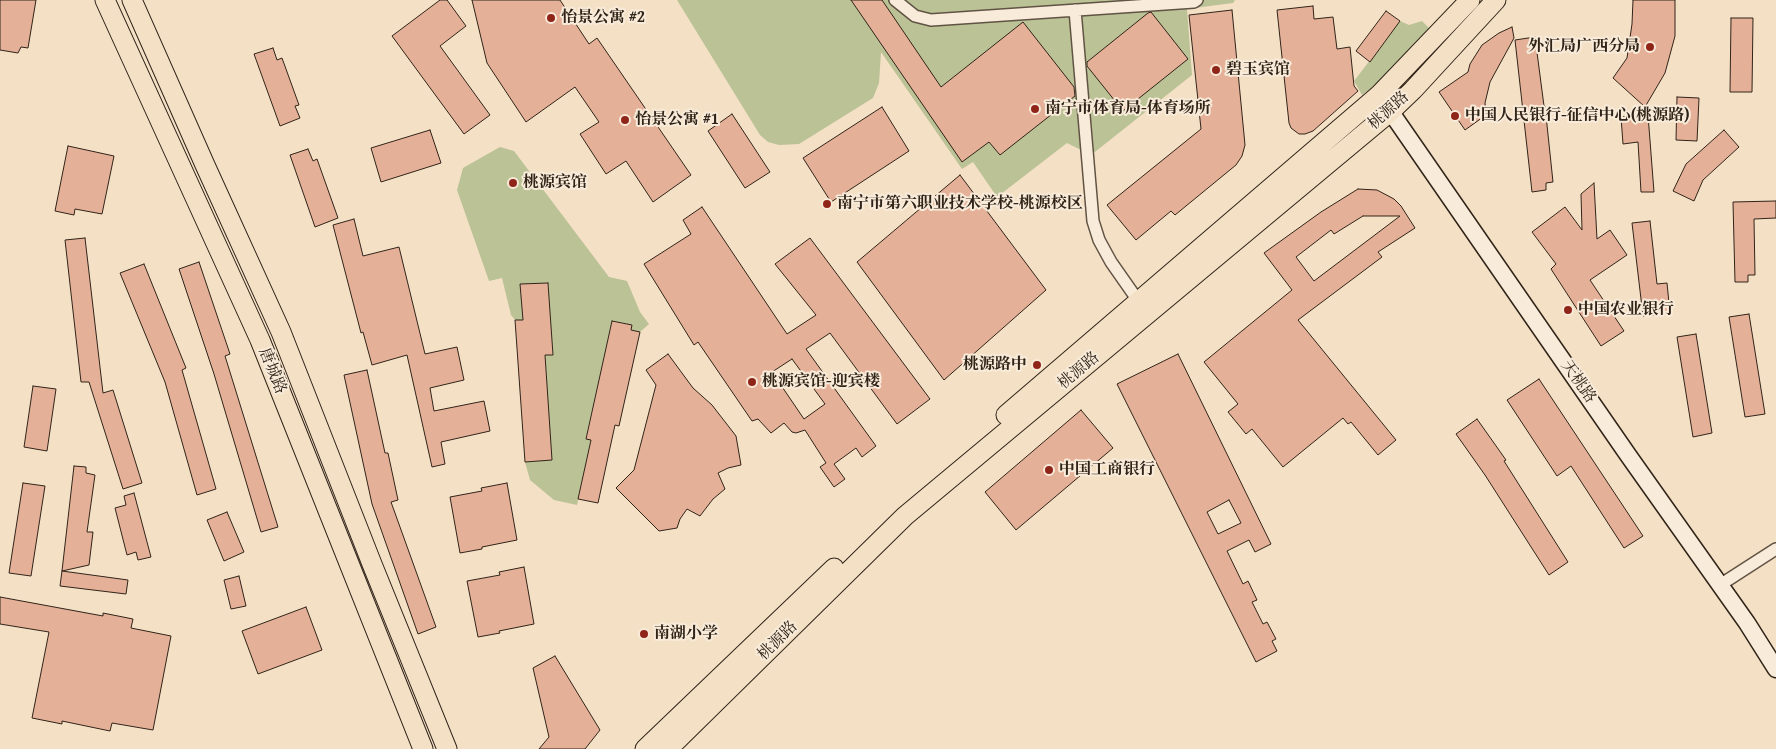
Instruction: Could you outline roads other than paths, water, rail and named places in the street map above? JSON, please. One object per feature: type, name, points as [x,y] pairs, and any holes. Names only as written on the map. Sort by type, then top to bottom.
[{"type":"main road","name":"唐城路","points":[[105,0],[260,340],[423,749]]},
{"type":"main road","name":"唐城路","points":[[132,0],[281,332],[447,749]]},
{"type":"main road","name":"桃源路","points":[[645,749],[897,507],[1379,95],[1470,0]]},
{"type":"main road","name":"桃源路","points":[[668,749],[905,516],[1390,112],[1413,90],[1496,0]]},
{"type":"main road","name":"天桃路","points":[[1379,95],[1628,455],[1747,623],[1776,669]]},
{"type":"street","points":[[895,0],[915,16],[931,20],[1194,2],[1197,0]]},
{"type":"street","points":[[1075,10],[1093,222],[1099,240],[1111,262],[1139,302]]},
{"type":"street","points":[[1720,585],[1776,549]]},
{"type":"place","name":"怡景公寓 #2","points":[[551,18]]},
{"type":"place","name":"外汇局广西分局","points":[[1650,47]]},
{"type":"place","name":"碧玉宾馆","points":[[1216,70]]},
{"type":"place","name":"南宁市体育局-体育场所","points":[[1035,109]]},
{"type":"place","name":"中国人民银行-征信中心(桃源路)","points":[[1455,116]]},
{"type":"place","name":"怡景公寓 #1","points":[[625,120]]},
{"type":"place","name":"桃源宾馆","points":[[513,183]]},
{"type":"place","name":"南宁市第六职业技术学校-桃源校区","points":[[827,204]]},
{"type":"place","name":"中国农业银行","points":[[1568,310]]},
{"type":"place","name":"桃源路中","points":[[1037,365]]},
{"type":"place","name":"桃源宾馆-迎宾楼","points":[[752,382]]},
{"type":"place","name":"中国工商银行","points":[[1049,470]]},
{"type":"place","name":"南湖小学","points":[[644,634]]}]
